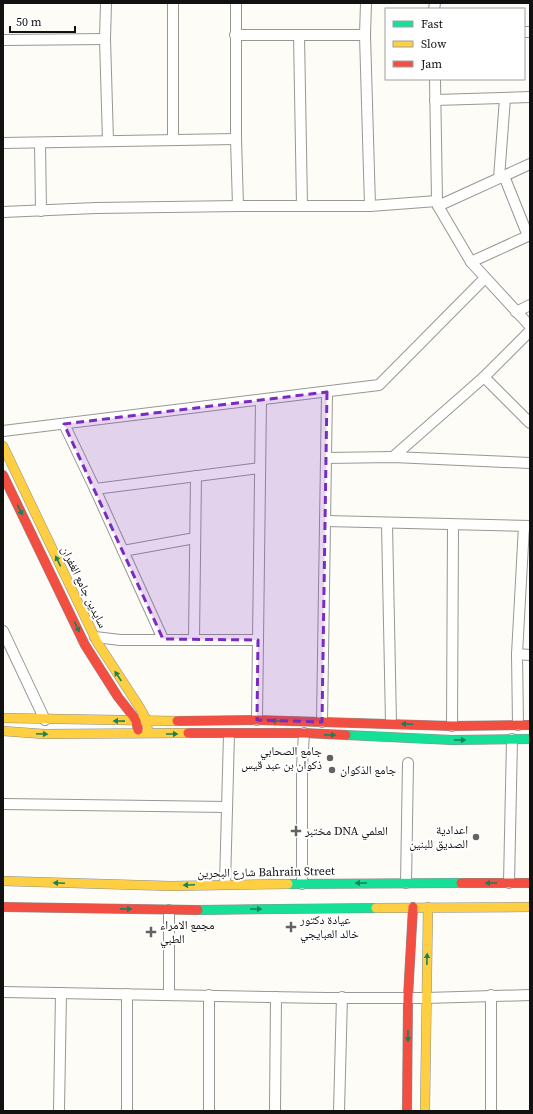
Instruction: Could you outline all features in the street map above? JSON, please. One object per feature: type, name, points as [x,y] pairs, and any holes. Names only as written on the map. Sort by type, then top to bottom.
[{"type":"street","points":[[106,3],[105,39],[108,141]]},
{"type":"street","points":[[173,3],[173,140]]},
{"type":"street","points":[[236,3],[236,139],[238,206]]},
{"type":"street","points":[[366,3],[365,34],[370,206]]},
{"type":"street","points":[[236,35],[365,34]]},
{"type":"street","points":[[299,35],[302,206]]},
{"type":"street","points":[[3,40],[105,39]]},
{"type":"street","points":[[435,80],[438,204],[471,262],[530,326]]},
{"type":"street","points":[[435,100],[530,97]]},
{"type":"street","points":[[471,262],[529,235],[501,177],[505,98]]},
{"type":"street","points":[[3,143],[236,139]]},
{"type":"street","points":[[40,143],[41,211]]},
{"type":"street","points":[[3,212],[96,208],[370,206],[438,204],[530,164]]},
{"type":"street","points":[[3,431],[379,385],[485,278]]},
{"type":"street","points":[[516,312],[530,305]]},
{"type":"street","points":[[393,457],[484,377],[530,331]]},
{"type":"street","points":[[484,377],[530,423]]},
{"type":"street","points":[[322,722],[327,392]]},
{"type":"street","points":[[257,720],[262,400]]},
{"type":"street","points":[[64,424],[96,489],[163,639]]},
{"type":"street","name":"سايدين جامع الغفران","points":[[3,446],[106,658],[141,708],[147,722],[148,734]]},
{"type":"street","points":[[327,458],[393,457],[530,463]]},
{"type":"street","points":[[96,489],[260,468]]},
{"type":"street","name":"سايدين جامع الغفران","points":[[3,475],[85,644],[118,697],[136,722]]},
{"type":"street","points":[[194,639],[196,476]]},
{"type":"street","points":[[326,522],[527,526],[517,654],[518,725]]},
{"type":"street","points":[[387,524],[391,723]]},
{"type":"street","points":[[452,726],[453,525]]},
{"type":"street","points":[[123,551],[195,538]]},
{"type":"street","points":[[3,631],[7,647],[45,720]]},
{"type":"street","points":[[95,637],[120,640],[258,640]]},
{"type":"street","points":[[517,654],[530,655]]},
{"type":"street","points":[[3,718],[136,722],[257,720],[452,726],[530,725]]},
{"type":"street","points":[[136,722],[137,734]]},
{"type":"street","points":[[355,723],[355,735]]},
{"type":"street","points":[[3,731],[44,734],[304,734],[452,740],[530,739]]},
{"type":"street","points":[[225,884],[229,734]]},
{"type":"street","points":[[302,884],[302,766],[304,734]]},
{"type":"street","points":[[509,883],[512,739]]},
{"type":"street","points":[[406,883],[408,763]]},
{"type":"street","points":[[3,804],[227,807]]},
{"type":"street","name":"شارع البحرين Bahrain Street","points":[[3,881],[106,890],[225,884],[530,883]]},
{"type":"street","points":[[106,890],[107,909]]},
{"type":"street","points":[[3,907],[169,910],[530,907]]},
{"type":"street","points":[[407,1111],[408,997],[413,907]]},
{"type":"street","points":[[425,1111],[428,907]]},
{"type":"street","points":[[169,910],[169,995]]},
{"type":"street","points":[[3,992],[426,998],[530,995]]},
{"type":"street","points":[[59,1111],[61,993]]},
{"type":"street","points":[[127,994],[127,1111]]},
{"type":"street","points":[[209,995],[209,1111]]},
{"type":"street","points":[[491,995],[491,1111]]},
{"type":"street","points":[[275,1111],[276,997]]},
{"type":"street","points":[[339,1111],[342,997]]},
{"type":"highlighted area","points":[[327,392],[322,722],[257,720],[258,640],[163,639],[64,424]]},
{"type":"traffic: fast","points":[[346,735],[452,740],[530,739]]},
{"type":"traffic: fast","points":[[288,884],[461,883]]},
{"type":"traffic: fast","points":[[198,910],[376,908]]},
{"type":"traffic: slow","points":[[3,446],[97,642],[140,708],[146,719],[148,731]]},
{"type":"traffic: slow","points":[[3,718],[177,721]]},
{"type":"traffic: slow","points":[[3,731],[44,734],[188,733]]},
{"type":"traffic: slow","points":[[3,881],[171,886],[288,884]]},
{"type":"traffic: slow","points":[[425,1111],[428,907]]},
{"type":"traffic: slow","points":[[376,908],[530,907]]},
{"type":"traffic: jam","points":[[3,475],[85,645],[118,697],[133,716],[138,730]]},
{"type":"traffic: jam","points":[[177,721],[257,720],[452,726],[530,725]]},
{"type":"traffic: jam","points":[[188,733],[304,733],[346,735]]},
{"type":"traffic: jam","points":[[461,883],[530,883]]},
{"type":"traffic: jam","points":[[3,907],[198,910]]},
{"type":"traffic: jam","points":[[407,1111],[408,997],[413,907]]},
{"type":"place","name":"جامع الصحابي ذكوان بن عبد قيس","points":[[330,758]]},
{"type":"place","name":"جامع الذكوان","points":[[332,770]]},
{"type":"place","name":"مختبر DNA العلمي","points":[[296,831]]},
{"type":"place","name":"اعدادية الصديق للبنين","points":[[476,837]]},
{"type":"place","name":"عيادة دكتور خالد العبايجي","points":[[291,927]]},
{"type":"place","name":"مجمع الامراء الطبي","points":[[151,932]]}]
